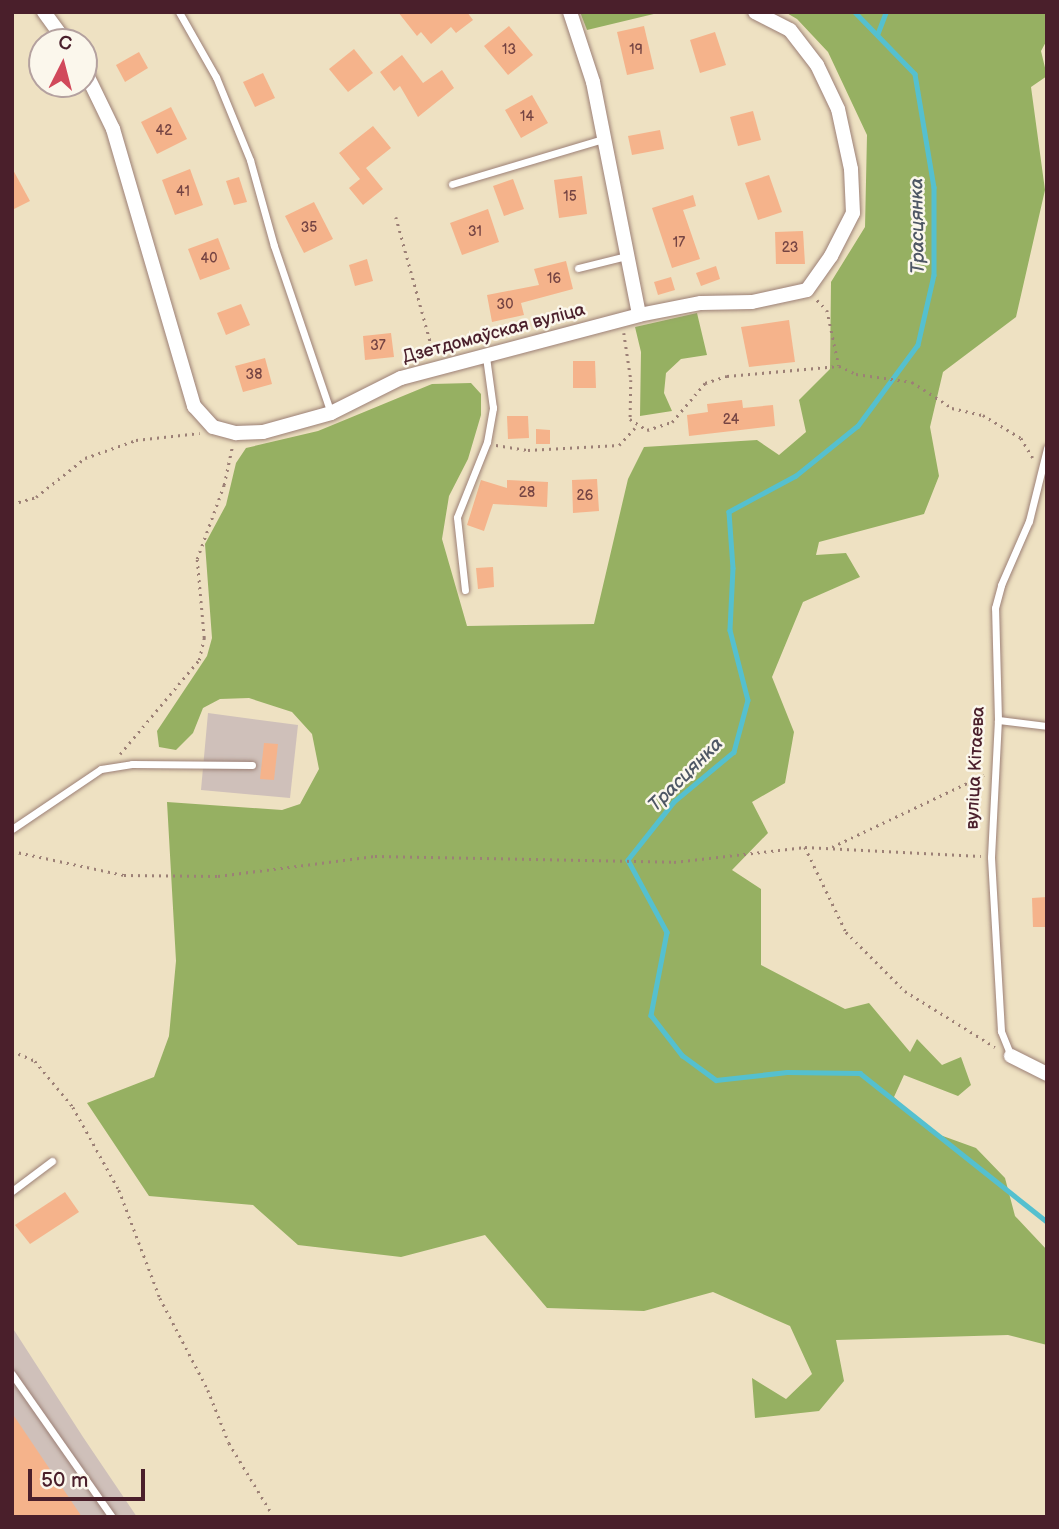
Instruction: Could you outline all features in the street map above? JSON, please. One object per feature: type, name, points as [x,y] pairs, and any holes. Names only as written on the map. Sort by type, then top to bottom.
[{"type":"street","points":[[44,12],[56,28]]},
{"type":"street","points":[[570,12],[593,82],[639,315]]},
{"type":"street","points":[[755,12],[790,30],[817,65],[838,109],[851,169],[853,213],[831,256],[807,289]]},
{"type":"street","points":[[98,98],[113,129],[194,406],[213,427]]},
{"type":"street","name":"Дзетдомаўская вуліца","points":[[213,427],[236,433],[290,426],[331,413],[401,378],[639,315],[701,303],[752,302],[807,289]]},
{"type":"street","points":[[1012,1056],[1047,1074]]},
{"type":"lane","points":[[179,12],[216,77],[250,160],[274,246],[331,413]]},
{"type":"lane","points":[[452,184],[603,139]]},
{"type":"lane","points":[[578,268],[626,256]]},
{"type":"lane","points":[[466,590],[457,517],[487,442],[493,408],[485,356]]},
{"type":"lane","name":"вуліца Кітаева","points":[[1012,1056],[1001,1031],[991,857],[992,771],[998,720],[995,608],[1000,585],[1029,521],[1047,448]]},
{"type":"lane","points":[[998,720],[1047,726]]},
{"type":"lane","points":[[12,829],[101,769],[132,764],[252,765]]},
{"type":"lane","points":[[12,1191],[52,1161]]},
{"type":"lane","points":[[12,1374],[112,1517]]},
{"type":"path","points":[[396,217],[437,369]]},
{"type":"path","points":[[807,289],[827,310],[832,350],[839,366]]},
{"type":"path","points":[[621,320],[629,351],[630,419],[636,427],[658,429],[672,422],[705,383],[727,376],[839,366],[856,374],[912,382],[952,408],[983,415],[1021,438],[1041,470]]},
{"type":"path","points":[[12,504],[36,497],[85,458],[136,440],[194,436],[213,427]]},
{"type":"path","points":[[487,442],[528,450],[619,445],[636,427]]},
{"type":"path","points":[[101,769],[123,751],[199,660],[204,638],[197,559],[224,485],[236,433]]},
{"type":"path","points":[[829,848],[992,771]]},
{"type":"path","points":[[805,847],[846,932],[905,991],[1012,1056]]},
{"type":"path","points":[[12,851],[124,875],[218,876],[375,856],[674,862],[805,847],[991,857]]},
{"type":"path","points":[[12,1051],[35,1061],[73,1107],[113,1178],[160,1298],[208,1390],[229,1443],[274,1517]]},
{"type":"shaded area","points":[[208,713],[298,725],[290,798],[201,790]]},
{"type":"shaded area","points":[[12,1327],[83,1437],[137,1517],[12,1517]]},
{"type":"green space","points":[[580,12],[662,12],[587,30]]},
{"type":"green space","points":[[785,12],[1047,12],[1047,40],[1041,51],[1047,76],[1031,87],[1045,190],[1016,317],[943,372],[930,427],[939,476],[924,514],[819,542],[816,555],[846,553],[860,577],[803,602],[772,677],[794,732],[785,783],[752,802],[768,833],[732,870],[761,889],[761,965],[845,1009],[869,1003],[910,1052],[917,1039],[942,1065],[961,1057],[971,1085],[958,1096],[904,1075],[894,1097],[929,1131],[976,1148],[1005,1178],[1015,1216],[1047,1250],[1047,1345],[1008,1335],[836,1340],[844,1381],[819,1411],[755,1418],[752,1378],[786,1399],[812,1374],[790,1326],[713,1292],[644,1311],[547,1308],[485,1235],[401,1257],[298,1245],[253,1205],[149,1196],[87,1103],[154,1077],[169,1036],[176,961],[167,802],[282,810],[300,804],[319,769],[312,734],[292,712],[249,698],[220,699],[203,708],[193,733],[176,750],[159,747],[157,731],[207,656],[212,638],[205,544],[226,505],[236,463],[246,448],[318,431],[432,384],[471,383],[481,394],[481,415],[468,459],[449,496],[442,539],[467,626],[594,624],[628,479],[644,447],[757,440],[779,455],[806,432],[799,400],[830,369],[831,282],[865,227],[867,135],[828,52],[797,19]]},
{"type":"green space","points":[[697,313],[707,355],[681,359],[666,373],[664,393],[672,411],[640,416],[641,352],[635,327]]},
{"type":"building","points":[[398,12],[467,12],[473,20],[456,33],[451,27],[431,44],[421,32],[417,36]]},
{"type":"building","points":[[509,26],[533,55],[508,75],[484,46]]},
{"type":"building","points":[[644,26],[654,69],[627,75],[617,32]]},
{"type":"building","points":[[715,32],[726,65],[700,73],[690,40]]},
{"type":"building","points":[[354,49],[373,73],[348,92],[329,69]]},
{"type":"building","points":[[139,52],[148,68],[125,82],[116,65]]},
{"type":"building","points":[[402,55],[423,83],[442,70],[454,88],[418,117],[400,86],[394,91],[380,72]]},
{"type":"building","points":[[263,73],[275,98],[255,107],[243,82]]},
{"type":"building","points":[[532,95],[548,123],[521,138],[505,110]]},
{"type":"building","points":[[171,107],[187,139],[157,154],[141,122]]},
{"type":"building","points":[[753,111],[761,140],[738,146],[730,117]]},
{"type":"building","points":[[373,126],[391,148],[366,168],[383,189],[363,205],[349,188],[360,179],[339,153]]},
{"type":"building","points":[[660,130],[664,149],[632,155],[628,136]]},
{"type":"building","points":[[12,168],[30,201],[12,210]]},
{"type":"building","points":[[190,169],[203,205],[175,215],[162,180]]},
{"type":"building","points":[[769,175],[782,212],[758,220],[745,183]]},
{"type":"building","points":[[582,176],[587,214],[559,218],[554,180]]},
{"type":"building","points":[[239,177],[247,202],[234,205],[226,181]]},
{"type":"building","points":[[513,179],[524,209],[504,216],[493,186]]},
{"type":"building","points":[[693,195],[696,206],[683,210],[700,259],[672,268],[652,208]]},
{"type":"building","points":[[314,202],[333,239],[304,253],[285,216]]},
{"type":"building","points":[[488,209],[499,242],[462,255],[450,223]]},
{"type":"building","points":[[803,231],[805,264],[776,264],[775,232]]},
{"type":"building","points":[[218,238],[230,269],[200,280],[188,249]]},
{"type":"building","points":[[367,259],[373,281],[355,286],[349,265]]},
{"type":"building","points":[[566,261],[573,289],[521,303],[524,315],[492,322],[487,295],[539,285],[534,269]]},
{"type":"building","points":[[716,266],[720,279],[701,286],[696,273]]},
{"type":"building","points":[[671,277],[675,290],[658,295],[654,282]]},
{"type":"building","points":[[241,304],[250,325],[226,335],[217,313]]},
{"type":"building","points":[[789,320],[795,362],[749,367],[741,327]]},
{"type":"building","points":[[391,333],[394,357],[365,360],[363,336]]},
{"type":"building","points":[[265,358],[272,384],[243,392],[235,366]]},
{"type":"building","points":[[573,361],[595,361],[596,388],[573,388]]},
{"type":"building","points":[[742,400],[743,408],[773,405],[775,426],[689,436],[687,415],[708,412],[707,404]]},
{"type":"building","points":[[507,416],[528,416],[529,438],[508,439]]},
{"type":"building","points":[[536,429],[550,430],[550,444],[536,444]]},
{"type":"building","points":[[597,479],[599,511],[573,513],[572,480]]},
{"type":"building","points":[[481,480],[507,488],[507,480],[548,482],[547,507],[493,504],[484,531],[467,525]]},
{"type":"building","points":[[493,567],[494,587],[478,589],[476,568]]},
{"type":"building","points":[[264,743],[278,744],[274,780],[260,779]]},
{"type":"building","points":[[1047,897],[1047,927],[1033,927],[1032,898]]},
{"type":"building","points":[[65,1192],[79,1212],[30,1244],[15,1225]]},
{"type":"building","points":[[12,1413],[82,1517],[12,1517]]},
{"type":"waterway","name":"Трасцянка","points":[[855,12],[915,74],[934,187],[934,275],[918,345],[858,426],[796,476],[729,512],[733,568],[730,630],[748,700],[734,752],[674,802],[628,860],[667,932],[651,1015],[682,1055],[716,1080],[787,1072],[860,1073],[1047,1222]]},
{"type":"waterway","points":[[877,35],[886,12]]}]
